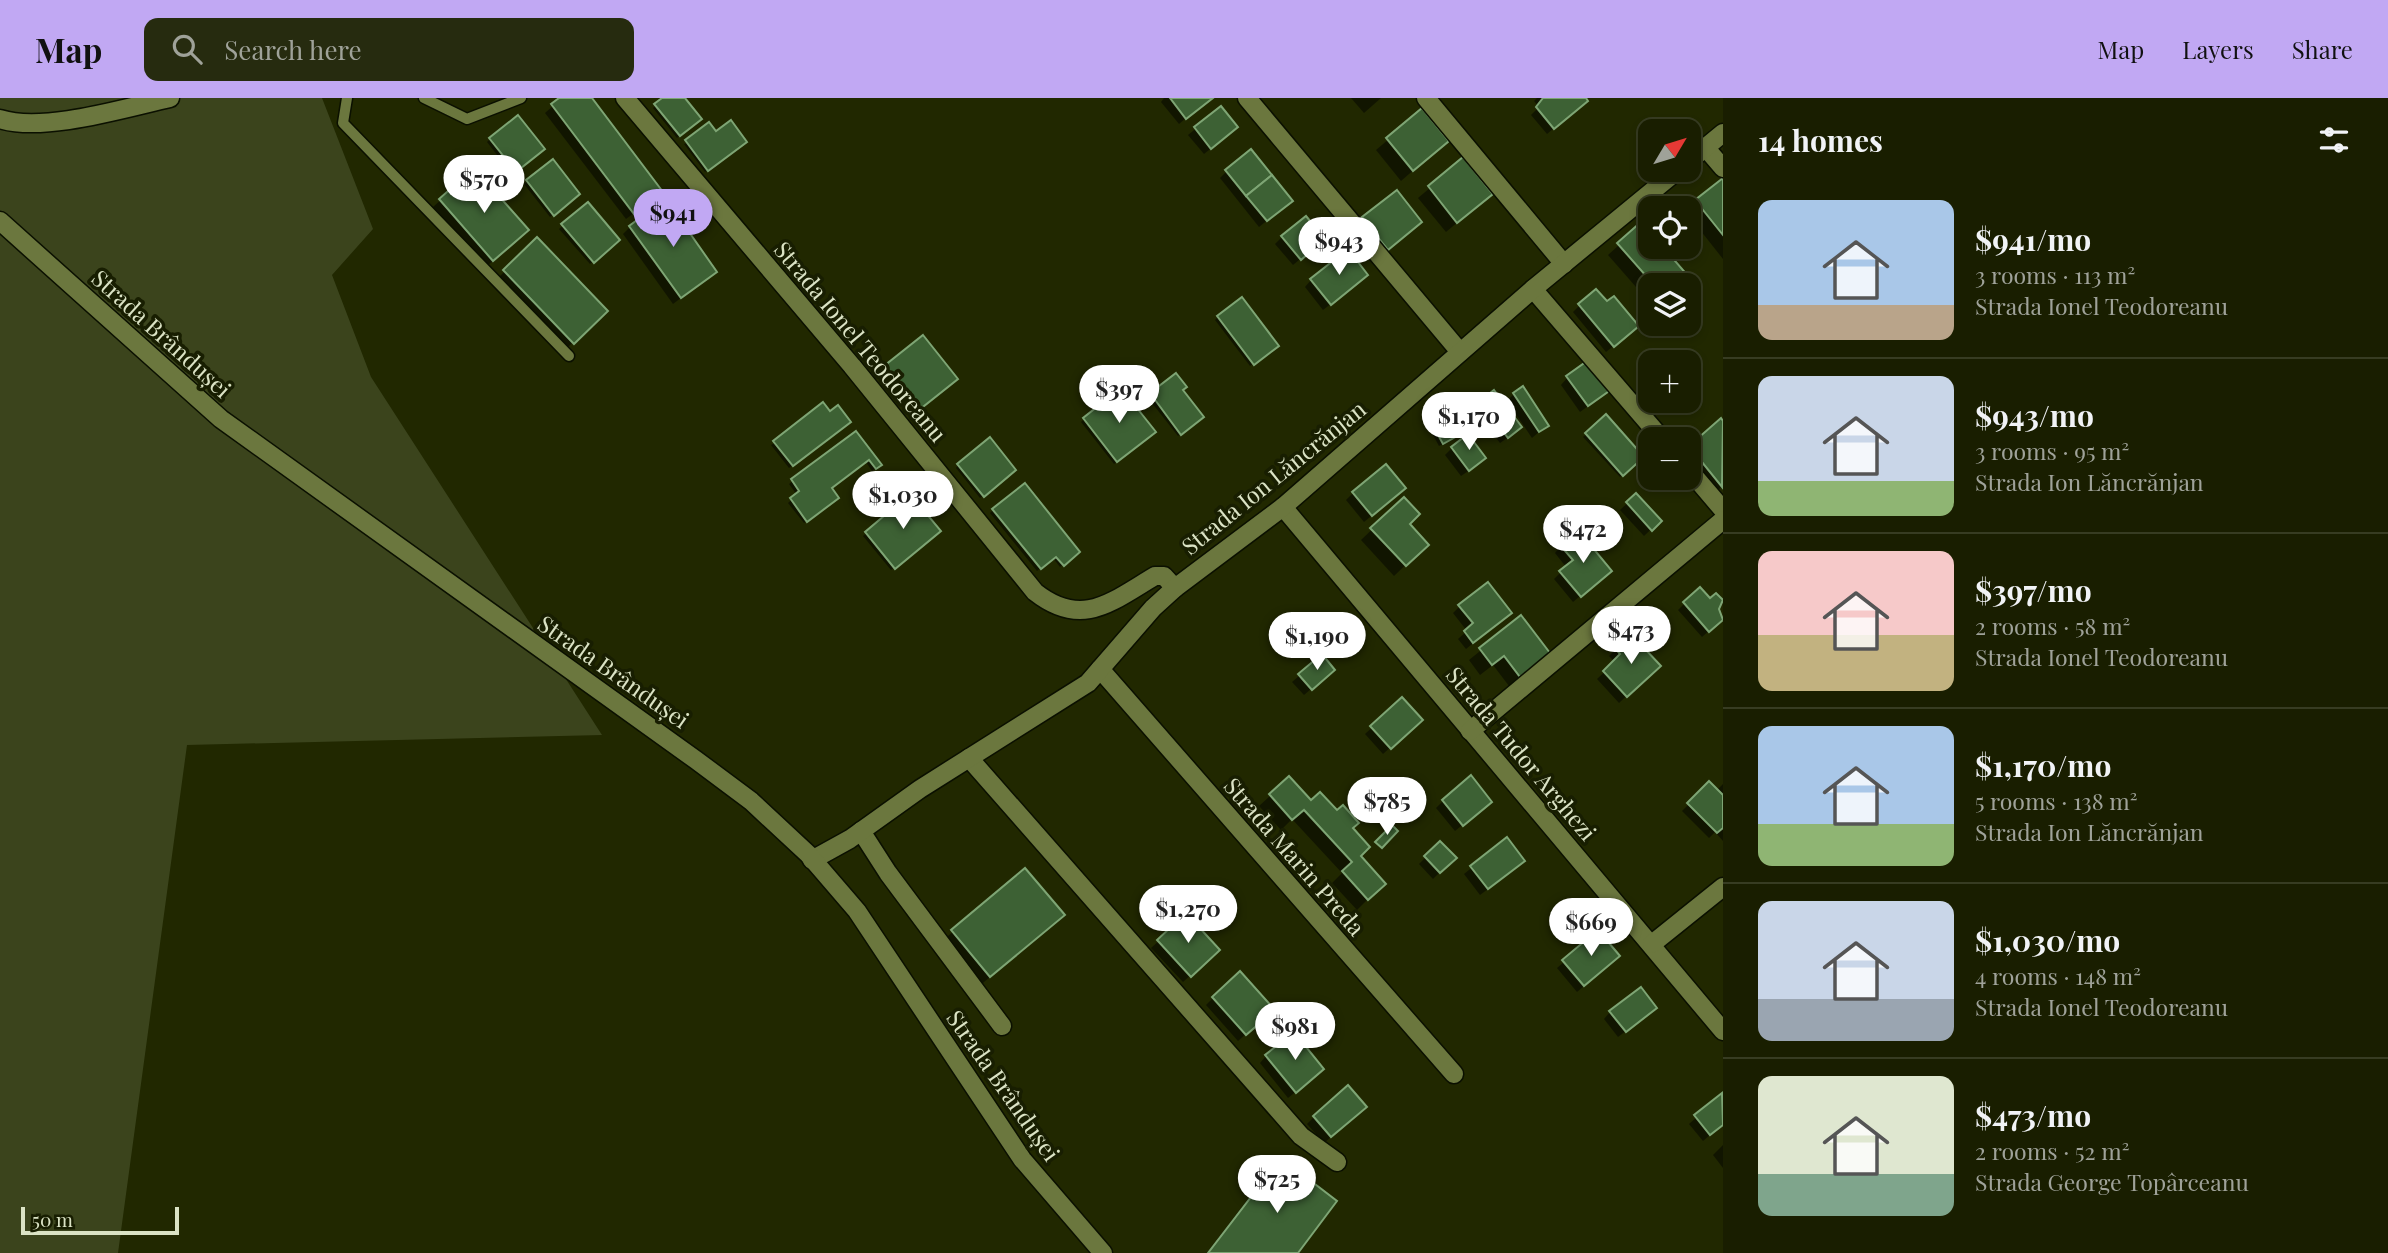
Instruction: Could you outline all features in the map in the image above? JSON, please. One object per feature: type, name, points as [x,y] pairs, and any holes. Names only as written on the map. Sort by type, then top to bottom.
[{"type":"street","points":[[0,118],[14,123],[85,117],[170,98]]},
{"type":"street","name":"Strada Ionel Teodoreanu","points":[[625,98],[852,366],[1035,592],[1055,608],[1079,610],[1104,606],[1155,576],[1164,576],[1175,588]]},
{"type":"street","points":[[1247,98],[1460,352]]},
{"type":"street","points":[[1426,98],[1564,264]]},
{"type":"street","points":[[1701,150],[1723,133]]},
{"type":"street","points":[[1705,147],[1723,168]]},
{"type":"street","name":"Strada Ion Lăncrănjan","points":[[817,865],[855,835],[969,758],[1066,699],[1100,669],[1153,608],[1175,588],[1283,507],[1533,289],[1663,182]]},
{"type":"street","name":"Strada Brândușei","points":[[0,221],[221,419],[751,802],[817,865],[856,911],[1023,1159],[1103,1253]]},
{"type":"street","points":[[1533,289],[1652,427]]},
{"type":"street","points":[[1701,484],[1723,510]]},
{"type":"street","name":"Strada Tudor Arghezi","points":[[1283,507],[1723,1031]]},
{"type":"street","points":[[1469,731],[1723,520]]},
{"type":"street","name":"Strada Marin Preda","points":[[1100,669],[1454,1074]]},
{"type":"street","points":[[969,758],[1301,1136],[1337,1162]]},
{"type":"street","points":[[855,835],[888,873],[1002,1026]]},
{"type":"street","points":[[1652,944],[1723,887]]},
{"type":"lane","points":[[347,98],[343,124],[569,356]]},
{"type":"lane","points":[[424,98],[449,113],[467,119],[521,98]]},
{"type":"green space","points":[[0,98],[322,98],[373,229],[332,275],[371,377],[602,735],[187,745],[118,1253],[0,1253]]},
{"type":"building","points":[[559,98],[592,98],[663,192],[634,214],[551,104]]},
{"type":"building","points":[[662,98],[685,98],[702,119],[680,136],[654,104]]},
{"type":"building","points":[[1170,98],[1213,98],[1186,119]]},
{"type":"building","points":[[1543,98],[1586,98],[1588,101],[1554,129],[1536,107]]},
{"type":"building","points":[[1221,106],[1238,127],[1211,149],[1194,127]]},
{"type":"building","points":[[1422,108],[1449,141],[1413,171],[1386,138]]},
{"type":"building","points":[[518,115],[545,149],[516,172],[489,138]]},
{"type":"building","points":[[731,120],[747,142],[708,171],[685,140],[709,122],[716,131]]},
{"type":"building","points":[[1251,149],[1272,175],[1246,196],[1225,170]]},
{"type":"building","points":[[1463,157],[1493,194],[1457,223],[1428,186]]},
{"type":"building","points":[[553,159],[580,194],[554,216],[526,180]]},
{"type":"building","points":[[474,168],[529,230],[493,261],[439,199]]},
{"type":"building","points":[[1272,175],[1293,201],[1267,221],[1246,196]]},
{"type":"building","points":[[1723,178],[1723,235],[1701,208],[1700,196]]},
{"type":"building","points":[[1397,190],[1422,222],[1388,250],[1362,217]]},
{"type":"building","points":[[666,199],[717,272],[681,298],[629,226]]},
{"type":"building","points":[[588,202],[620,240],[594,263],[561,224]]},
{"type":"building","points":[[1306,216],[1325,239],[1301,260],[1281,236]]},
{"type":"building","points":[[1638,225],[1638,259],[1673,259],[1685,273],[1643,273],[1617,243]]},
{"type":"building","points":[[537,237],[608,311],[574,344],[503,270]]},
{"type":"building","points":[[1348,249],[1368,275],[1331,305],[1310,279]]},
{"type":"building","points":[[1596,289],[1607,301],[1614,296],[1638,327],[1614,347],[1578,304]]},
{"type":"building","points":[[1242,297],[1279,346],[1254,365],[1217,316]]},
{"type":"building","points":[[923,335],[958,379],[919,410],[884,366]]},
{"type":"building","points":[[1590,359],[1612,389],[1588,406],[1566,376]]},
{"type":"building","points":[[1176,373],[1187,387],[1183,390],[1204,417],[1181,435],[1150,393]]},
{"type":"building","points":[[1523,386],[1549,426],[1539,432],[1513,393]]},
{"type":"building","points":[[1121,388],[1156,432],[1117,462],[1083,418]]},
{"type":"building","points":[[1494,390],[1522,427],[1508,438],[1480,401]]},
{"type":"building","points":[[823,402],[830,411],[838,405],[851,422],[793,466],[773,441]]},
{"type":"building","points":[[1606,414],[1638,450],[1638,462],[1623,476],[1585,433]]},
{"type":"building","points":[[1721,418],[1722,487],[1701,461],[1701,436]]},
{"type":"building","points":[[1448,420],[1457,436],[1443,444],[1434,428]]},
{"type":"building","points":[[856,431],[882,465],[876,469],[869,460],[832,488],[839,498],[807,522],[790,498],[799,491],[791,479]]},
{"type":"building","points":[[1468,434],[1486,458],[1469,471],[1451,447]]},
{"type":"building","points":[[990,437],[1016,470],[984,497],[957,464]]},
{"type":"building","points":[[1386,464],[1406,488],[1372,516],[1352,492]]},
{"type":"building","points":[[1025,483],[1080,552],[1064,566],[1056,557],[1041,569],[992,509]]},
{"type":"building","points":[[1636,493],[1662,521],[1652,531],[1626,502]]},
{"type":"building","points":[[910,494],[941,531],[895,569],[865,532]]},
{"type":"building","points":[[1404,497],[1420,514],[1410,524],[1429,545],[1406,566],[1370,528]]},
{"type":"building","points":[[1578,530],[1612,571],[1581,597],[1559,571],[1573,560],[1560,545]]},
{"type":"building","points":[[1488,582],[1512,613],[1473,643],[1464,631],[1473,623],[1458,605]]},
{"type":"building","points":[[1700,587],[1710,598],[1716,593],[1723,600],[1719,609],[1723,620],[1709,632],[1683,602]]},
{"type":"building","points":[[1521,615],[1550,653],[1520,677],[1504,656],[1492,665],[1479,648]]},
{"type":"building","points":[[1630,633],[1661,666],[1627,697],[1603,671],[1620,654],[1615,648]]},
{"type":"building","points":[[1322,654],[1335,670],[1312,690],[1298,674]]},
{"type":"building","points":[[1402,697],[1423,720],[1391,749],[1370,726]]},
{"type":"building","points":[[1471,775],[1492,802],[1463,826],[1442,800]]},
{"type":"building","points":[[1289,776],[1311,800],[1320,792],[1337,810],[1343,805],[1359,823],[1353,828],[1370,847],[1361,856],[1386,884],[1368,900],[1342,871],[1352,862],[1304,810],[1292,820],[1269,794]]},
{"type":"building","points":[[1709,781],[1723,795],[1723,828],[1717,833],[1687,803]]},
{"type":"building","points":[[1392,825],[1398,831],[1382,848],[1375,842]]},
{"type":"building","points":[[1507,837],[1525,861],[1488,889],[1470,866]]},
{"type":"building","points":[[1440,841],[1457,858],[1440,873],[1424,856]]},
{"type":"building","points":[[1025,868],[1065,915],[990,977],[951,930]]},
{"type":"building","points":[[1186,913],[1220,950],[1191,977],[1157,940]]},
{"type":"building","points":[[1598,930],[1620,956],[1584,986],[1562,960]]},
{"type":"building","points":[[1240,971],[1275,1010],[1246,1035],[1212,997]]},
{"type":"building","points":[[1641,987],[1657,1008],[1626,1032],[1609,1011]]},
{"type":"building","points":[[1294,1032],[1324,1069],[1296,1093],[1265,1055]]},
{"type":"building","points":[[1348,1085],[1367,1107],[1331,1137],[1313,1116]]},
{"type":"building","points":[[1722,1093],[1723,1125],[1710,1135],[1694,1115]]},
{"type":"building","points":[[1281,1158],[1337,1201],[1298,1253],[1208,1253]]}]
